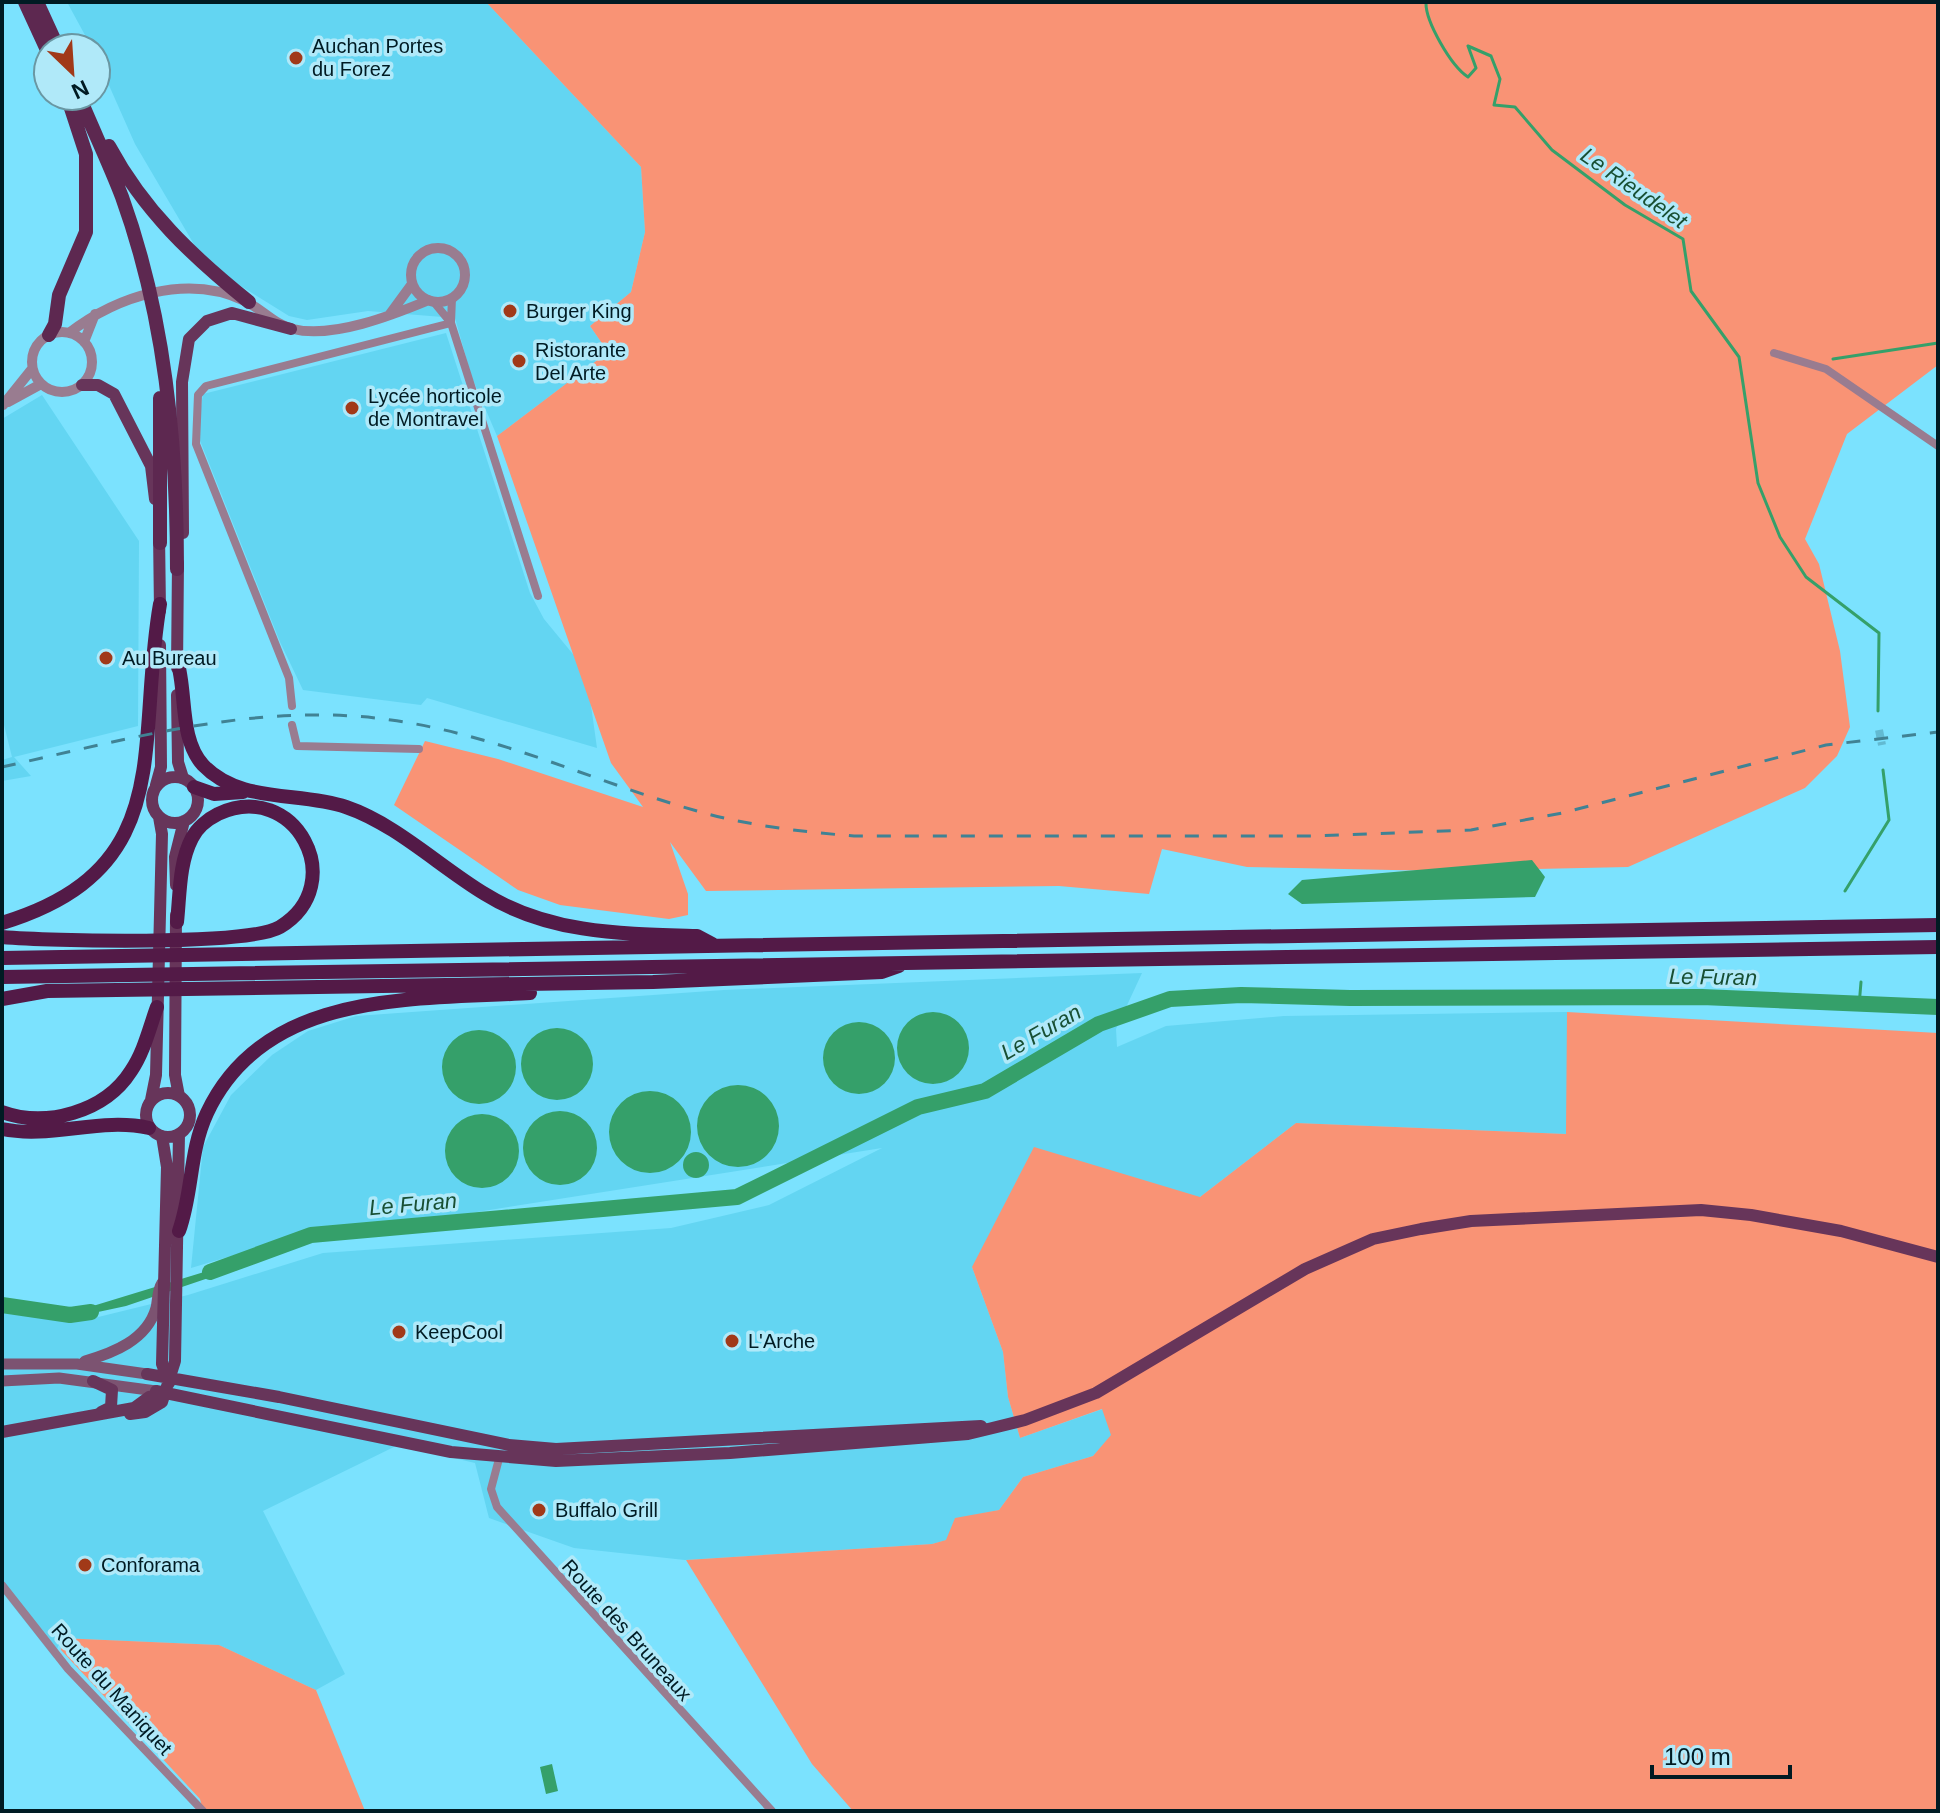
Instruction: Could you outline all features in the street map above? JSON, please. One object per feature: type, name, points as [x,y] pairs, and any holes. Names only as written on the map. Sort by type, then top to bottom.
[{"type":"highway","points":[[27,2],[41,32]]},
{"type":"highway","points":[[37,2],[51,32]]},
{"type":"highway","points":[[49,335],[59,295],[80,251],[87,221],[86,154],[72,112]]},
{"type":"highway","points":[[80,112],[117,200],[148,305],[161,413],[160,543]]},
{"type":"highway","points":[[88,112],[122,196],[154,307],[177,483],[177,569]]},
{"type":"highway","points":[[90,112],[140,199],[192,254],[249,302]]},
{"type":"highway","points":[[2,923],[41,911],[67,897],[90,879],[127,833],[141,792],[160,604]]},
{"type":"highway","points":[[177,660],[183,681],[189,739],[202,763],[223,781],[248,792]]},
{"type":"highway","points":[[189,782],[214,794],[248,792],[313,799],[348,807],[487,896],[520,912],[580,930],[697,936],[716,946]]},
{"type":"highway","points":[[2,937],[139,939],[264,934],[297,913],[308,897],[313,875],[310,852],[302,834],[281,815],[254,805],[233,807],[210,818],[193,834],[184,856],[177,922]]},
{"type":"highway","points":[[2,958],[1938,925]]},
{"type":"highway","points":[[2,977],[1938,947]]},
{"type":"highway","points":[[2,999],[47,991],[653,982],[882,972],[911,962]]},
{"type":"highway","points":[[179,1231],[189,1205],[193,1153],[216,1096],[244,1062],[290,1027],[334,1010],[371,1004],[653,982]]},
{"type":"highway","points":[[2,1112],[34,1118],[54,1117],[91,1106],[106,1097],[130,1074],[157,1007]]},
{"type":"highway","points":[[2,1129],[27,1134],[124,1122],[156,1132]]},
{"type":"main road","points":[[179,1096],[175,1075],[175,857],[184,821],[197,807],[178,762],[177,569],[183,542],[182,382],[189,339],[207,321],[232,313],[291,329]]},
{"type":"main road","points":[[82,385],[98,385],[114,394],[151,466],[160,543],[161,767],[151,801],[159,817],[162,834],[156,1075],[145,1113],[156,1132],[167,1167],[163,1384]]},
{"type":"main road","points":[[156,785],[170,777],[189,782]]},
{"type":"main road","points":[[159,817],[170,823],[184,821]]},
{"type":"main road","points":[[151,1100],[167,1092],[179,1096],[187,1105],[190,1116],[179,1134],[179,1231],[163,1384]]},
{"type":"main road","points":[[156,1132],[179,1134]]},
{"type":"main road","points":[[2,1364],[77,1364],[422,1445],[499,1456],[556,1461],[730,1453],[968,1434],[1001,1426],[1096,1393],[1305,1269],[1373,1239],[1421,1229],[1485,1220],[1701,1210],[1841,1231],[1938,1257]]},
{"type":"main road","points":[[77,1364],[120,1350],[136,1338],[155,1310],[159,1287],[164,1279]]},
{"type":"main road","points":[[2,1432],[94,1415],[137,1414],[163,1384],[189,1373],[216,1386]]},
{"type":"main road","points":[[2,1381],[59,1378],[216,1386],[509,1445],[556,1449],[1001,1426]]},
{"type":"main road","points":[[93,1381],[114,1394],[111,1407],[94,1415]]},
{"type":"main road","points":[[422,1445],[424,1428]]},
{"type":"street","points":[[390,314],[412,284],[411,270],[417,257],[431,248],[446,249],[459,258],[465,273],[461,288],[452,298],[451,323],[538,596]]},
{"type":"street","points":[[412,284],[451,323]]},
{"type":"street","points":[[3,405],[32,369],[35,349],[49,335],[69,333],[95,312],[113,304],[168,290],[215,289],[249,302],[291,329],[346,326],[431,301],[452,298]]},
{"type":"street","points":[[84,342],[95,312]]},
{"type":"street","points":[[292,706],[289,678],[196,444],[198,395],[206,386],[451,323]]},
{"type":"street","points":[[32,369],[41,384],[66,392],[82,385],[91,368],[89,350],[84,342],[69,333]]},
{"type":"street","points":[[1774,353],[1826,369],[1938,446]]},
{"type":"street","points":[[3,405],[41,384]]},
{"type":"street","points":[[292,725],[297,746],[419,749]]},
{"type":"street","points":[[499,1456],[509,1445]]},
{"type":"street","name":"Route des Bruneaux","points":[[499,1456],[491,1489],[497,1507],[772,1811]]},
{"type":"street","name":"Route du Maniquet","points":[[2,1585],[68,1669],[203,1811]]},
{"type":"shaded area","points":[[67,2],[486,2],[641,167],[645,232],[631,292],[590,326],[608,352],[497,436],[471,375],[455,318],[368,311],[307,320],[289,316],[236,283],[195,246],[135,144],[112,92],[112,32],[83,32]]},
{"type":"shaded area","points":[[486,2],[1938,2],[1938,365],[1847,434],[1805,539],[1819,564],[1840,651],[1850,727],[1837,756],[1805,788],[1628,867],[1442,871],[1247,867],[1162,849],[1149,894],[1059,886],[706,891],[670,842],[688,894],[688,915],[669,919],[560,905],[518,890],[394,805],[425,741],[498,759],[643,807],[611,763],[497,436],[608,352],[590,326],[631,292],[645,232],[641,167]]},
{"type":"shaded area","points":[[446,333],[530,593],[544,619],[586,670],[597,748],[427,698],[421,705],[303,690],[280,642],[197,433],[203,394]]},
{"type":"shaded area","points":[[42,395],[139,541],[138,726],[14,757],[31,776],[2,781],[2,760],[12,757],[2,717],[2,419]]},
{"type":"shaded area","points":[[1532,860],[1545,877],[1535,897],[1302,904],[1288,894],[1302,880]]},
{"type":"shaded area","points":[[1142,973],[1116,1029],[1117,1047],[1166,1026],[1284,1016],[1567,1012],[1567,1134],[1296,1123],[1200,1197],[972,1267],[1003,1352],[1008,1397],[1020,1438],[1103,1409],[1112,1435],[1093,1456],[1023,1477],[999,1510],[955,1519],[947,1540],[932,1544],[685,1560],[574,1548],[489,1518],[475,1463],[398,1445],[263,1511],[345,1674],[316,1690],[219,1645],[61,1638],[54,1658],[2,1592],[2,1311],[82,1321],[188,1295],[323,1253],[671,1228],[769,1205],[882,1148],[458,1215],[314,1231],[191,1268],[203,1147],[231,1095],[272,1055],[308,1031],[356,1016],[724,990]]},
{"type":"shaded area","points":[[933,1012],[953,1018],[963,1028],[969,1048],[963,1068],[953,1078],[933,1084],[913,1078],[903,1068],[897,1048],[903,1028],[913,1018]]},
{"type":"shaded area","points":[[1567,1012],[1938,1033],[1938,1811],[853,1811],[812,1764],[686,1560],[932,1544],[946,1540],[955,1518],[999,1510],[1023,1477],[1093,1456],[1111,1435],[1102,1409],[1020,1438],[1008,1397],[1003,1352],[972,1267],[1034,1147],[1200,1197],[1296,1123],[1566,1134]]},
{"type":"shaded area","points":[[859,1022],[879,1028],[889,1038],[895,1058],[889,1078],[879,1088],[859,1094],[839,1088],[829,1078],[823,1058],[829,1038],[839,1028]]},
{"type":"shaded area","points":[[564,1028],[583,1038],[591,1050],[591,1078],[583,1090],[571,1098],[550,1100],[531,1090],[523,1078],[521,1057],[531,1038],[543,1030]]},
{"type":"shaded area","points":[[479,1030],[493,1033],[505,1041],[513,1053],[516,1067],[513,1081],[505,1093],[493,1101],[479,1104],[465,1101],[453,1093],[445,1081],[442,1067],[445,1053],[453,1041],[465,1033]]},
{"type":"shaded area","points":[[738,1085],[754,1088],[767,1097],[776,1110],[779,1126],[776,1142],[767,1155],[754,1164],[738,1167],[722,1164],[709,1155],[700,1142],[697,1126],[700,1110],[709,1097],[722,1088]]},
{"type":"shaded area","points":[[650,1091],[666,1094],[679,1103],[688,1116],[691,1132],[688,1148],[679,1161],[666,1170],[650,1173],[634,1170],[621,1161],[612,1148],[609,1132],[612,1116],[621,1103],[634,1094]]},
{"type":"shaded area","points":[[560,1111],[574,1114],[586,1122],[594,1134],[597,1148],[594,1162],[586,1174],[574,1182],[560,1185],[546,1182],[534,1174],[526,1162],[523,1148],[526,1134],[534,1122],[546,1114]]},
{"type":"shaded area","points":[[475,1114],[489,1114],[503,1120],[513,1130],[519,1151],[517,1165],[503,1182],[489,1188],[475,1188],[461,1182],[451,1172],[445,1158],[445,1144],[451,1130],[461,1120]]},
{"type":"shaded area","points":[[696,1152],[706,1155],[709,1165],[706,1175],[696,1178],[686,1175],[683,1165],[686,1155]]},
{"type":"shaded area","points":[[227,1265],[232,1270],[126,1306],[70,1318],[70,1313]]},
{"type":"shaded area","points":[[60,1638],[219,1645],[316,1690],[365,1811],[203,1811],[200,1799],[61,1650]]},
{"type":"shaded area","points":[[552,1764],[558,1791],[546,1794],[540,1767]]},
{"type":"waterway","name":"Le Rieudelet","points":[[1426,2],[1440,42],[1468,77],[1476,68],[1468,46],[1491,56],[1500,79],[1494,105],[1515,107],[1552,150],[1625,205],[1683,239],[1691,291],[1739,357],[1758,483],[1780,537],[1806,577],[1879,633],[1878,711]]},
{"type":"waterway","points":[[1833,359],[1938,343]]},
{"type":"waterway","name":"Le Rieudelet","points":[[1845,891],[1889,820],[1883,770]]},
{"type":"waterway","name":"Le Rieudelet","points":[[1859,1006],[1861,982]]},
{"type":"waterway","name":"Le Furan","points":[[210,1272],[311,1235],[737,1197],[918,1107],[985,1091],[1099,1024],[1170,999],[1241,995],[1350,998],[1702,997],[1938,1007]]},
{"type":"waterway","name":"Le Furan","points":[[2,1305],[70,1315],[91,1312]]},
{"type":"tunnel","points":[[1879,730],[1882,745]]},
{"type":"railway","points":[[2,767],[195,726],[293,715],[342,715],[391,720],[471,737],[704,813],[797,830],[854,836],[1313,836],[1471,830],[1562,813],[1826,745],[1938,732]]},
{"type":"place","name":"Auchan Portes du Forez","points":[[296,58]]},
{"type":"place","name":"Burger King","points":[[510,311]]},
{"type":"place","name":"Ristorante Del Arte","points":[[519,361]]},
{"type":"place","name":"Lycée horticole de Montravel","points":[[352,408]]},
{"type":"place","name":"Au Bureau","points":[[106,658]]},
{"type":"place","name":"KeepCool","points":[[399,1332]]},
{"type":"place","name":"L'Arche","points":[[732,1341]]},
{"type":"place","name":"Buffalo Grill","points":[[539,1510]]},
{"type":"place","name":"Conforama","points":[[85,1565]]}]
